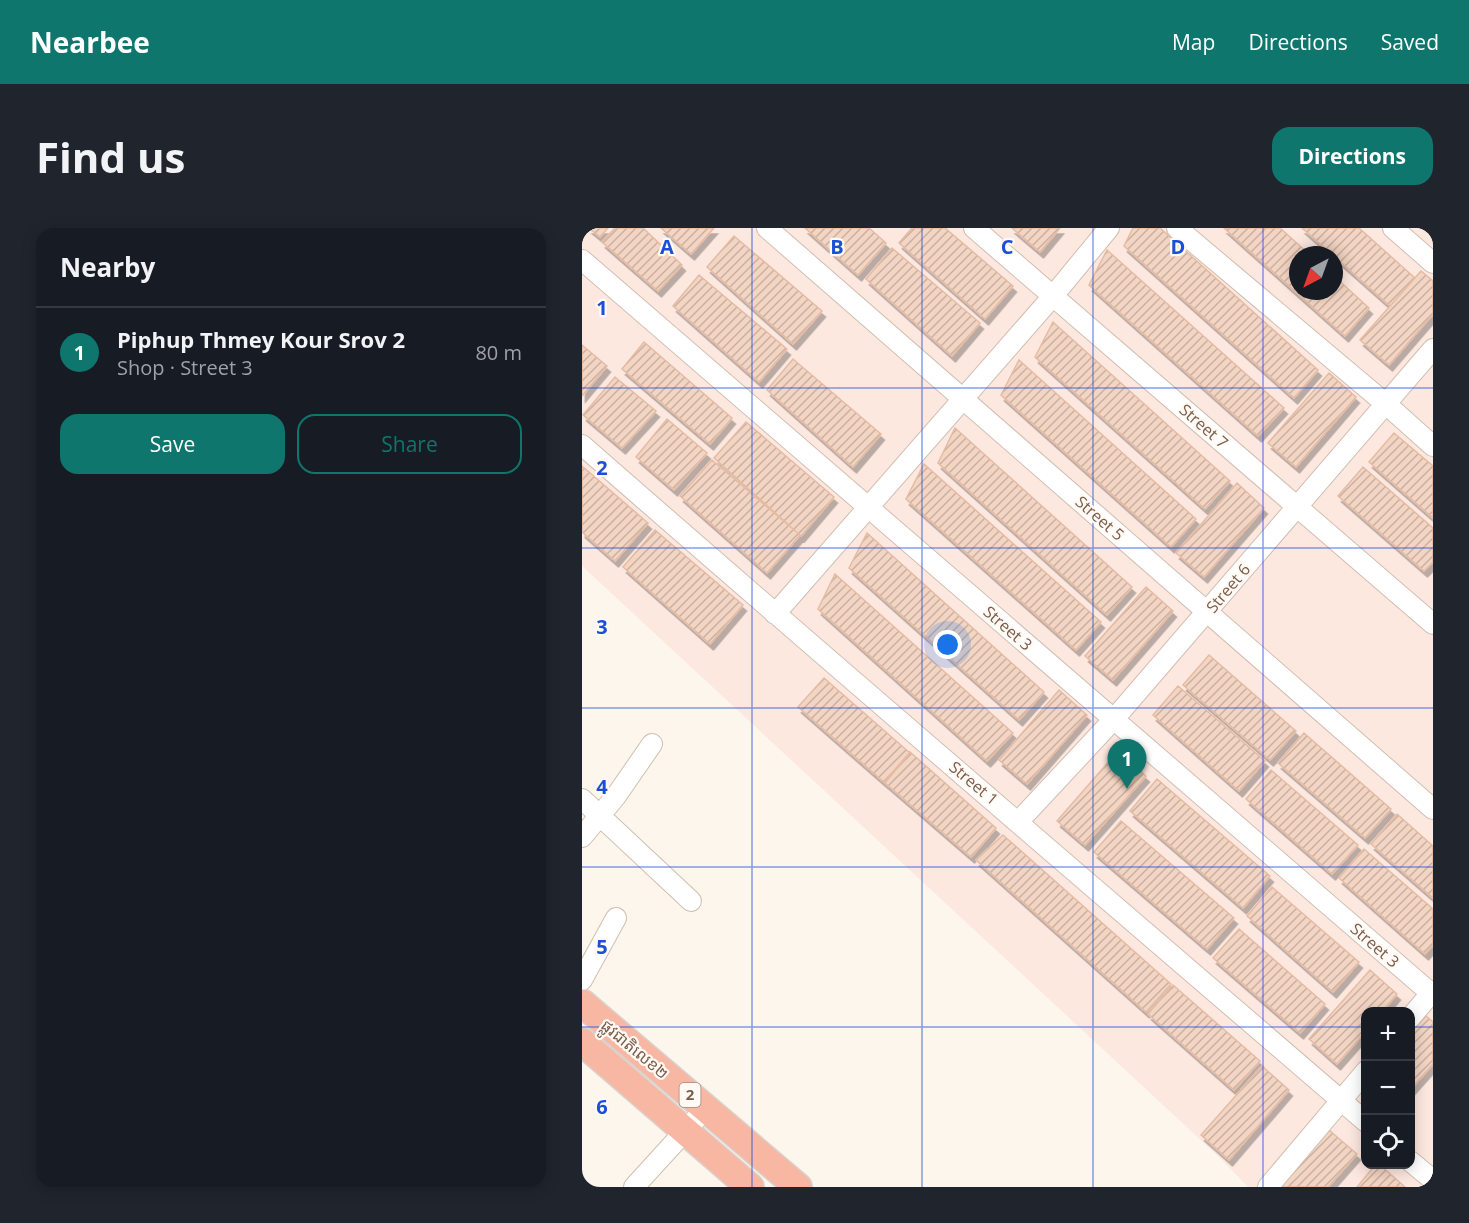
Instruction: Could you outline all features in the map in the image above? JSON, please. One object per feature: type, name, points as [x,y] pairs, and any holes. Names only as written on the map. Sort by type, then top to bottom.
[{"type":"highway","name":"ផ្លូវជាតិលេខ២","points":[[582,999],[798,1187]]},
{"type":"highway","name":"ផ្លូវជាតិលេខ២","points":[[582,1042],[750,1187]]},
{"type":"street","name":"Street 5","points":[[767,228],[1433,809]]},
{"type":"street","name":"Street 7","points":[[975,228],[1433,624]]},
{"type":"street","points":[[775,614],[964,399],[1109,228]]},
{"type":"street","points":[[1177,228],[1433,446]]},
{"type":"street","points":[[1393,228],[1433,263]]},
{"type":"street","name":"Street 3","points":[[582,260],[1432,993]]},
{"type":"street","name":"Street 6","points":[[1019,821],[1114,720],[1433,350]]},
{"type":"street","name":"Street 1","points":[[582,445],[1361,1118]]},
{"type":"street","points":[[582,837],[652,744]]},
{"type":"street","points":[[582,799],[691,901]]},
{"type":"street","points":[[582,999],[616,918]]},
{"type":"street","points":[[1415,1012],[1432,993]]},
{"type":"street","points":[[1268,1187],[1361,1076]]},
{"type":"street","points":[[633,1187],[705,1108]]},
{"type":"street","points":[[1415,1165],[1433,1180]]},
{"type":"shaded area","points":[[582,228],[1433,228],[1433,1187],[1248,1187],[1218,1156],[582,566]]},
{"type":"building","points":[[589,228],[608,228],[600,237]]},
{"type":"building","points":[[615,228],[643,228],[682,265],[658,291],[602,242]]},
{"type":"building","points":[[661,228],[714,228],[691,254]]},
{"type":"building","points":[[805,228],[869,228],[886,243],[858,275]]},
{"type":"building","points":[[912,228],[945,228],[1013,286],[985,319],[899,243]]},
{"type":"building","points":[[1012,228],[1060,228],[1040,252]]},
{"type":"building","points":[[1133,228],[1160,228],[1318,370],[1294,398],[1124,246]]},
{"type":"building","points":[[1224,228],[1280,228],[1300,246],[1289,246],[1289,286]]},
{"type":"building","points":[[1302,228],[1359,228],[1415,278],[1390,306],[1343,264],[1343,246],[1322,246]]},
{"type":"building","points":[[734,236],[822,311],[793,344],[707,267]]},
{"type":"building","points":[[892,248],[980,323],[952,356],[866,279]]},
{"type":"building","points":[[1107,250],[1284,408],[1258,436],[1089,285]]},
{"type":"building","points":[[1421,271],[1433,281],[1433,314],[1389,365],[1360,340]]},
{"type":"building","points":[[699,275],[787,349],[759,382],[673,306]]},
{"type":"building","points":[[1343,284],[1369,308],[1345,336],[1305,300],[1343,300]]},
{"type":"building","points":[[1053,322],[1230,481],[1205,509],[1035,357]]},
{"type":"building","points":[[644,342],[732,418],[710,444],[622,369]]},
{"type":"building","points":[[582,345],[607,366],[582,396]]},
{"type":"building","points":[[793,359],[881,434],[853,467],[767,390]]},
{"type":"building","points":[[1019,360],[1196,519],[1171,547],[1001,395]]},
{"type":"building","points":[[1329,373],[1356,397],[1296,467],[1268,443]]},
{"type":"building","points":[[615,377],[656,411],[622,448],[583,415]]},
{"type":"building","points":[[667,419],[707,453],[674,490],[636,457]]},
{"type":"building","points":[[746,422],[834,497],[801,536],[714,458]]},
{"type":"building","points":[[955,428],[1132,587],[1107,615],[938,463]]},
{"type":"building","points":[[1394,433],[1433,466],[1433,518],[1369,462]]},
{"type":"building","points":[[712,460],[800,535],[767,573],[680,496]]},
{"type":"building","points":[[924,464],[1101,622],[1076,650],[906,499]]},
{"type":"building","points":[[582,466],[648,523],[615,561],[582,532]]},
{"type":"building","points":[[1363,467],[1433,528],[1433,562],[1424,571],[1338,496]]},
{"type":"building","points":[[1237,483],[1264,508],[1204,577],[1176,553]]},
{"type":"building","points":[[655,530],[743,605],[710,644],[623,567]]},
{"type":"building","points":[[867,533],[1044,692],[1019,720],[849,568]]},
{"type":"building","points":[[835,574],[1013,733],[987,761],[818,609]]},
{"type":"building","points":[[1146,587],[1173,611],[1113,680],[1085,656]]},
{"type":"building","points":[[1209,655],[1296,731],[1270,760],[1183,685]]},
{"type":"building","points":[[824,678],[910,753],[885,783],[798,707]]},
{"type":"building","points":[[1178,686],[1265,761],[1239,791],[1153,715]]},
{"type":"building","points":[[1059,690],[1087,715],[1027,784],[999,760]]},
{"type":"building","points":[[1304,733],[1391,809],[1365,838],[1278,763]]},
{"type":"building","points":[[1118,751],[1146,776],[1085,845],[1057,821]]},
{"type":"building","points":[[910,752],[996,828],[971,857],[884,782]]},
{"type":"building","points":[[1271,770],[1358,845],[1332,874],[1246,799]]},
{"type":"building","points":[[1157,779],[1270,876],[1243,908],[1130,811]]},
{"type":"building","points":[[1397,814],[1433,846],[1433,898],[1371,844]]},
{"type":"building","points":[[1121,821],[1234,918],[1207,949],[1094,852]]},
{"type":"building","points":[[1003,835],[1171,984],[1146,1012],[976,860]]},
{"type":"building","points":[[1364,849],[1433,909],[1433,945],[1425,954],[1339,878]]},
{"type":"building","points":[[1272,887],[1359,962],[1333,992],[1247,916]]},
{"type":"building","points":[[1239,929],[1325,1004],[1300,1033],[1213,958]]},
{"type":"building","points":[[1370,970],[1397,994],[1386,1007],[1361,1007],[1361,1037],[1337,1064],[1309,1039]]},
{"type":"building","points":[[1173,985],[1260,1061],[1234,1090],[1148,1014]]},
{"type":"building","points":[[1426,1016],[1433,1022],[1433,1064],[1415,1084],[1415,1061],[1415,1028]]},
{"type":"building","points":[[1262,1066],[1289,1090],[1229,1160],[1201,1135]]},
{"type":"building","points":[[1329,1130],[1357,1154],[1328,1187],[1279,1187]]},
{"type":"building","points":[[1372,1169],[1385,1169],[1405,1187],[1357,1187]]},
{"type":"place","name":"Piphup Thmey Kour Srov 2","points":[[1127,789]]}]
